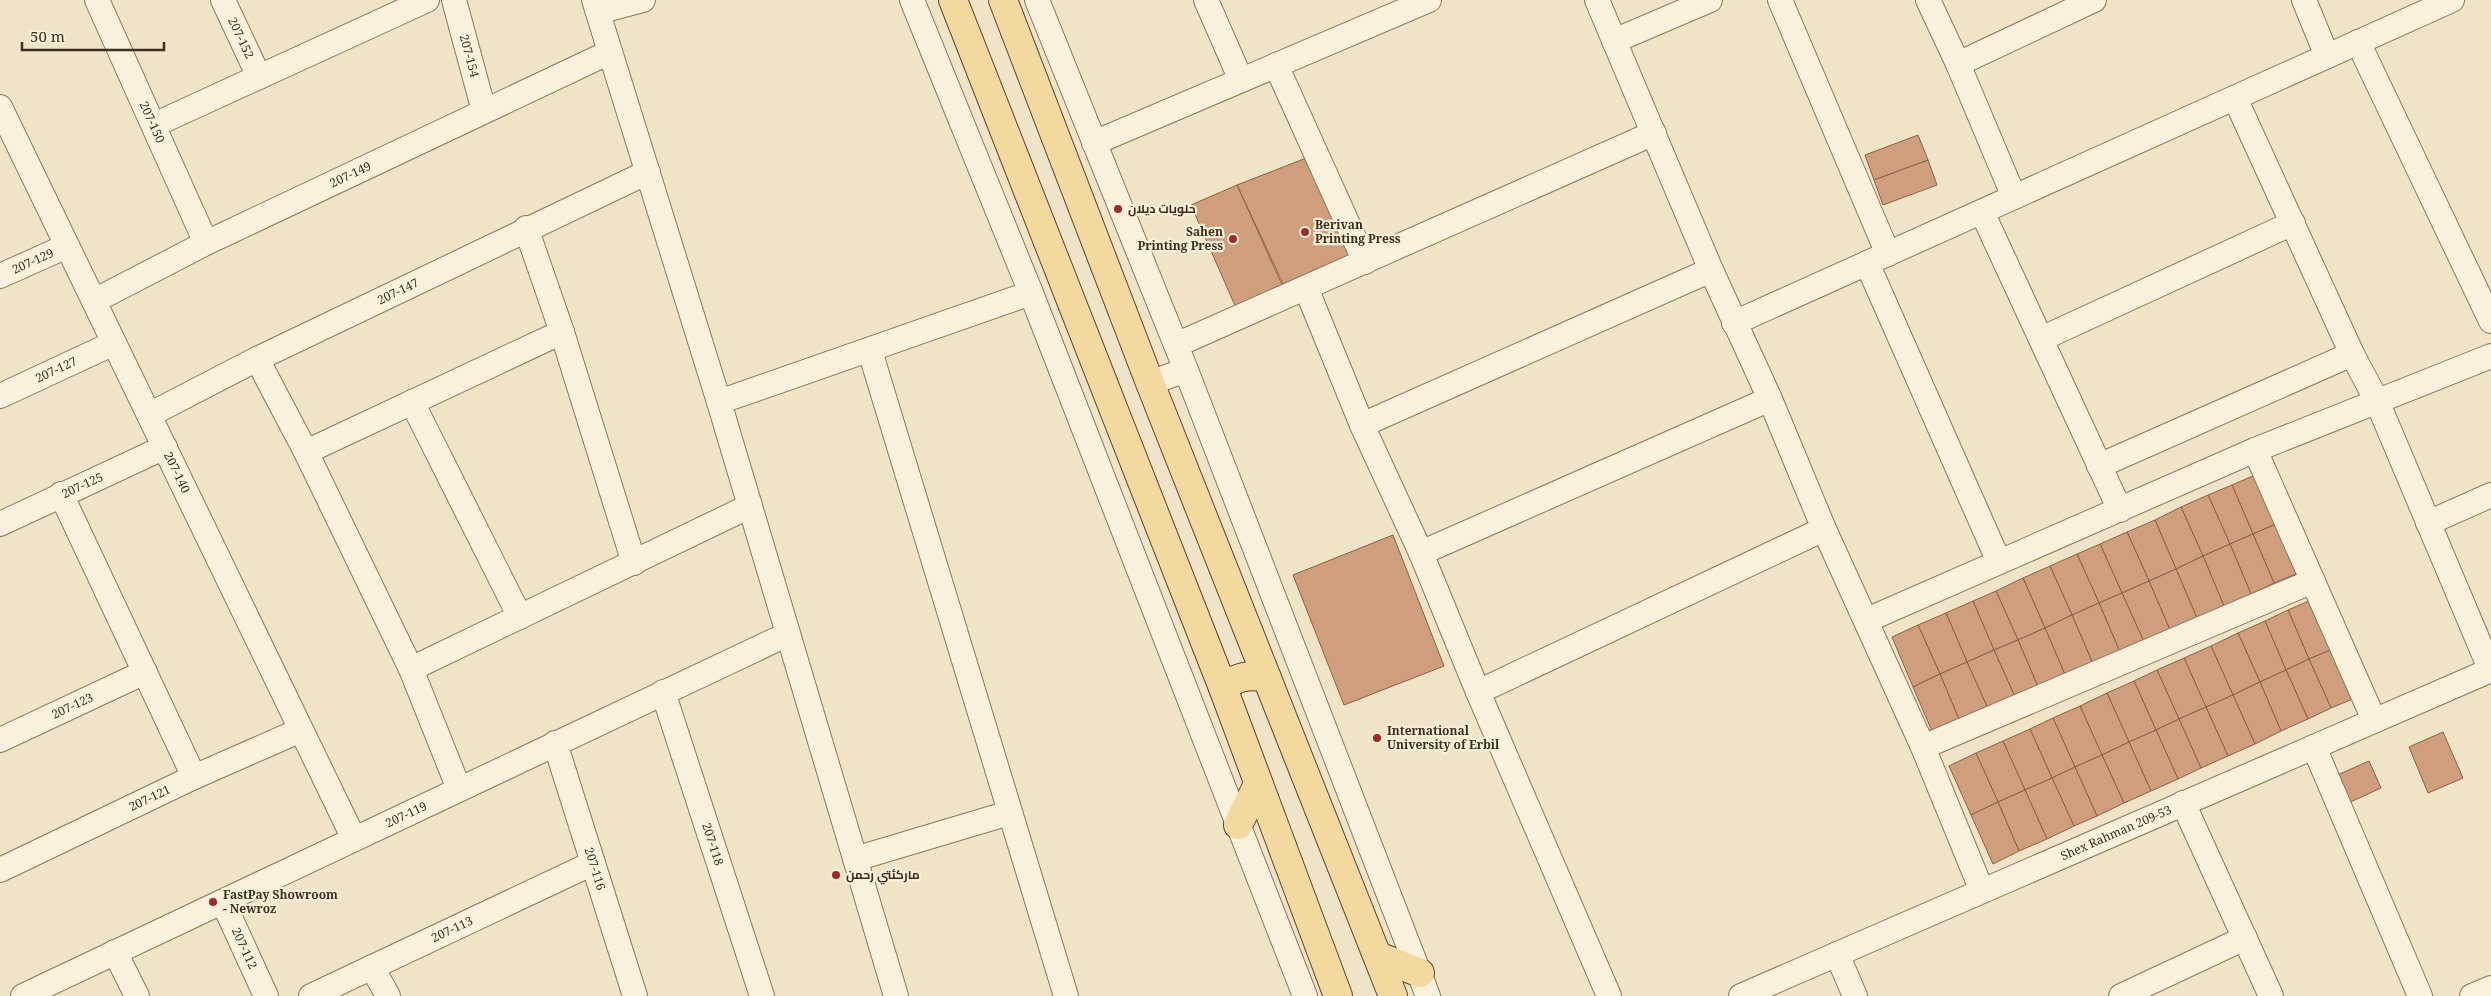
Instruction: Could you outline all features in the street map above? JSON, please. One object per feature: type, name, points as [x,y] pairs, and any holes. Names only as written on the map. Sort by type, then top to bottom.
[{"type":"main road","points":[[953,0],[1224,688],[1338,996]]},
{"type":"main road","points":[[1003,0],[1150,383],[1393,996]]},
{"type":"main road","points":[[1211,655],[1234,653],[1251,637]]},
{"type":"main road","points":[[1224,688],[1231,682],[1248,675],[1267,678]]},
{"type":"main road","points":[[1238,825],[1258,784]]},
{"type":"main road","points":[[1378,956],[1424,985]]},
{"type":"street","name":"207-150","points":[[97,0],[206,244]]},
{"type":"street","name":"207-152","points":[[222,0],[259,77]]},
{"type":"street","points":[[154,125],[427,0]]},
{"type":"street","name":"207-154","points":[[454,0],[484,111]]},
{"type":"street","points":[[643,0],[596,6],[719,402],[896,996]]},
{"type":"street","points":[[912,0],[1031,293],[1305,996]]},
{"type":"street","points":[[1037,0],[1186,370],[1424,985]]},
{"type":"street","points":[[1206,0],[1241,80]]},
{"type":"street","points":[[1094,143],[1429,0]]},
{"type":"street","points":[[1597,0],[1734,323],[1770,399],[1824,529],[1867,620],[1923,747],[1982,891]]},
{"type":"street","points":[[1614,40],[1710,0]]},
{"type":"street","points":[[1780,0],[1877,258],[1998,562]]},
{"type":"street","points":[[1928,0],[1958,64],[2014,197]]},
{"type":"street","points":[[1958,64],[2094,0]]},
{"type":"street","points":[[2304,0],[2328,56]]},
{"type":"street","points":[[1734,323],[2452,0]]},
{"type":"street","points":[[2358,42],[2491,320]]},
{"type":"street","name":"207-149","points":[[94,301],[206,244],[610,52]]},
{"type":"street","points":[[1276,65],[1365,262]]},
{"type":"street","points":[[2235,98],[2352,354],[2377,401],[2491,671]]},
{"type":"street","name":"207-140","points":[[0,107],[8,142],[67,246],[354,839]]},
{"type":"street","points":[[1176,345],[1654,133]]},
{"type":"street","name":"207-147","points":[[149,415],[256,358],[526,228],[648,172]]},
{"type":"street","points":[[1982,212],[2120,510]]},
{"type":"street","points":[[2042,339],[2293,224]]},
{"type":"street","points":[[526,228],[562,332],[634,563]]},
{"type":"street","name":"207-129","points":[[0,276],[67,246]]},
{"type":"street","points":[[1362,425],[1711,270]]},
{"type":"street","points":[[1306,288],[1362,425],[1421,553],[1478,692],[1609,996]]},
{"type":"street","points":[[719,402],[870,351],[1031,293]]},
{"type":"street","points":[[306,452],[562,332]]},
{"type":"street","name":"207-127","points":[[0,396],[114,343]]},
{"type":"street","points":[[870,351],[1066,996]]},
{"type":"street","points":[[2099,466],[2352,354]]},
{"type":"street","points":[[1867,620],[2256,450],[2491,356]]},
{"type":"street","points":[[256,358],[306,452],[411,669],[459,789]]},
{"type":"street","points":[[1150,383],[1186,370]]},
{"type":"street","points":[[1421,553],[1770,399]]},
{"type":"street","points":[[412,402],[520,617]]},
{"type":"street","name":"207-125","points":[[0,524],[165,447]]},
{"type":"street","points":[[2256,450],[2374,720]]},
{"type":"street","points":[[61,494],[194,778]]},
{"type":"street","points":[[2428,523],[2491,495]]},
{"type":"street","points":[[411,669],[750,506]]},
{"type":"street","points":[[1478,692],[1824,529]]},
{"type":"street","points":[[1923,747],[2313,581]]},
{"type":"street","name":"207-119","points":[[23,996],[788,634]]},
{"type":"street","name":"Shex Rahman 209-53","points":[[1740,996],[2491,671]]},
{"type":"street","name":"207-123","points":[[0,740],[145,672]]},
{"type":"street","name":"207-118","points":[[663,692],[762,996]]},
{"type":"street","name":"207-121","points":[[0,870],[194,778],[301,730]]},
{"type":"street","name":"207-116","points":[[555,743],[635,996]]},
{"type":"street","points":[[2314,747],[2420,996]]},
{"type":"street","points":[[2183,804],[2271,996]]},
{"type":"street","points":[[856,859],[1009,813]]},
{"type":"street","name":"207-113","points":[[311,996],[593,863]]},
{"type":"street","name":"207-112","points":[[222,902],[266,996]]},
{"type":"street","points":[[2122,996],[2245,938]]},
{"type":"street","points":[[116,952],[137,996]]},
{"type":"street","points":[[1837,954],[1855,996]]},
{"type":"street","points":[[372,967],[388,996]]},
{"type":"street","points":[[2472,996],[2491,988]]},
{"type":"building","points":[[1918,135],[1928,160],[1874,180],[1865,155]]},
{"type":"building","name":"Berivan Printing Press","points":[[1314,155],[1360,254],[1285,288],[1237,185]]},
{"type":"building","points":[[1928,160],[1937,185],[1883,205],[1874,180]]},
{"type":"building","name":"Sahen Printing Press","points":[[1237,185],[1283,287],[1236,308],[1191,205]]},
{"type":"building","points":[[2255,475],[2276,524],[2253,534],[2232,485]]},
{"type":"building","points":[[2232,485],[2253,534],[2230,544],[2208,495]]},
{"type":"building","points":[[2208,495],[2230,544],[2203,556],[2181,507]]},
{"type":"building","points":[[2181,507],[2203,556],[2176,569],[2155,520]]},
{"type":"building","points":[[2155,520],[2176,569],[2149,581],[2127,532]]},
{"type":"building","points":[[2276,524],[2298,573],[2274,583],[2253,534]]},
{"type":"building","points":[[2127,532],[2149,581],[2122,593],[2100,544]]},
{"type":"building","points":[[2253,534],[2274,583],[2251,594],[2230,544]]},
{"type":"building","name":"International University of Erbil","points":[[1393,535],[1444,666],[1344,705],[1293,575]]},
{"type":"building","points":[[2100,544],[2122,593],[2099,603],[2077,554]]},
{"type":"building","points":[[2230,544],[2251,594],[2224,606],[2203,556]]},
{"type":"building","points":[[2077,554],[2099,603],[2072,615],[2050,566]]},
{"type":"building","points":[[2203,556],[2224,606],[2197,618],[2176,569]]},
{"type":"building","points":[[2050,566],[2072,615],[2045,628],[2023,578]]},
{"type":"building","points":[[2176,569],[2197,618],[2170,630],[2149,581]]},
{"type":"building","points":[[2023,578],[2045,628],[2018,640],[1996,591]]},
{"type":"building","points":[[2149,581],[2170,630],[2144,642],[2122,593]]},
{"type":"building","points":[[1996,591],[2018,640],[1994,650],[1973,601]]},
{"type":"building","points":[[2122,593],[2144,642],[2120,652],[2099,603]]},
{"type":"building","points":[[2311,600],[2333,649],[2309,659],[2288,610]]},
{"type":"building","points":[[1973,601],[1994,650],[1967,662],[1946,613]]},
{"type":"building","points":[[2099,603],[2120,652],[2093,664],[2072,615]]},
{"type":"building","points":[[2288,610],[2309,659],[2286,670],[2265,621]]},
{"type":"building","points":[[1946,613],[1967,662],[1940,674],[1918,625]]},
{"type":"building","points":[[2072,615],[2093,664],[2066,677],[2045,628]]},
{"type":"building","points":[[2265,621],[2286,670],[2260,682],[2238,633]]},
{"type":"building","points":[[1918,625],[1940,674],[1913,687],[1892,637]]},
{"type":"building","points":[[2045,628],[2066,677],[2039,689],[2018,640]]},
{"type":"building","points":[[2238,633],[2260,682],[2233,695],[2211,646]]},
{"type":"building","points":[[2018,640],[2039,689],[2016,699],[1994,650]]},
{"type":"building","points":[[2211,646],[2233,695],[2206,707],[2184,658]]},
{"type":"building","points":[[2333,649],[2355,698],[2331,708],[2309,659]]},
{"type":"building","points":[[1994,650],[2016,699],[1989,711],[1967,662]]},
{"type":"building","points":[[2184,658],[2206,707],[2179,719],[2157,670]]},
{"type":"building","points":[[2309,659],[2331,708],[2308,719],[2286,670]]},
{"type":"building","points":[[1967,662],[1989,711],[1961,724],[1940,674]]},
{"type":"building","points":[[2157,670],[2179,719],[2156,730],[2134,681]]},
{"type":"building","points":[[2286,670],[2308,719],[2281,731],[2260,682]]},
{"type":"building","points":[[1940,674],[1961,724],[1934,736],[1913,687]]},
{"type":"building","points":[[2134,681],[2156,730],[2129,742],[2107,693]]},
{"type":"building","points":[[2260,682],[2281,731],[2255,744],[2233,695]]},
{"type":"building","points":[[2107,693],[2129,742],[2102,755],[2080,706]]},
{"type":"building","points":[[2233,695],[2255,744],[2228,756],[2206,707]]},
{"type":"building","points":[[2080,706],[2102,755],[2075,767],[2053,718]]},
{"type":"building","points":[[2206,707],[2228,756],[2201,768],[2179,719]]},
{"type":"building","points":[[2053,718],[2075,767],[2052,778],[2030,729]]},
{"type":"building","points":[[2179,719],[2201,768],[2178,779],[2156,730]]},
{"type":"building","points":[[2030,729],[2052,778],[2025,790],[2003,741]]},
{"type":"building","points":[[2156,730],[2178,779],[2151,791],[2129,742]]},
{"type":"building","points":[[2443,732],[2463,778],[2428,793],[2409,747]]},
{"type":"building","points":[[2003,741],[2025,790],[1998,802],[1976,753]]},
{"type":"building","points":[[2129,742],[2151,791],[2124,803],[2102,755]]},
{"type":"building","points":[[1976,753],[1998,802],[1971,815],[1949,766]]},
{"type":"building","points":[[2102,755],[2124,803],[2097,816],[2075,767]]},
{"type":"building","points":[[2369,761],[2381,788],[2346,804],[2333,777]]},
{"type":"building","points":[[2075,767],[2097,816],[2074,826],[2052,778]]},
{"type":"building","points":[[2052,778],[2074,826],[2047,839],[2025,790]]},
{"type":"building","points":[[2025,790],[2047,839],[2019,851],[1998,802]]},
{"type":"building","points":[[1998,802],[2019,851],[1993,864],[1971,815]]},
{"type":"place","name":"حلويات ديلان","points":[[1118,209]]},
{"type":"place","name":"Berivan Printing Press","points":[[1305,232]]},
{"type":"place","name":"Sahen Printing Press","points":[[1233,239]]},
{"type":"place","name":"International University of Erbil","points":[[1377,738]]},
{"type":"place","name":"ماركئتي رحمن","points":[[836,875]]},
{"type":"place","name":"FastPay Showroom - Newroz","points":[[213,902]]}]
